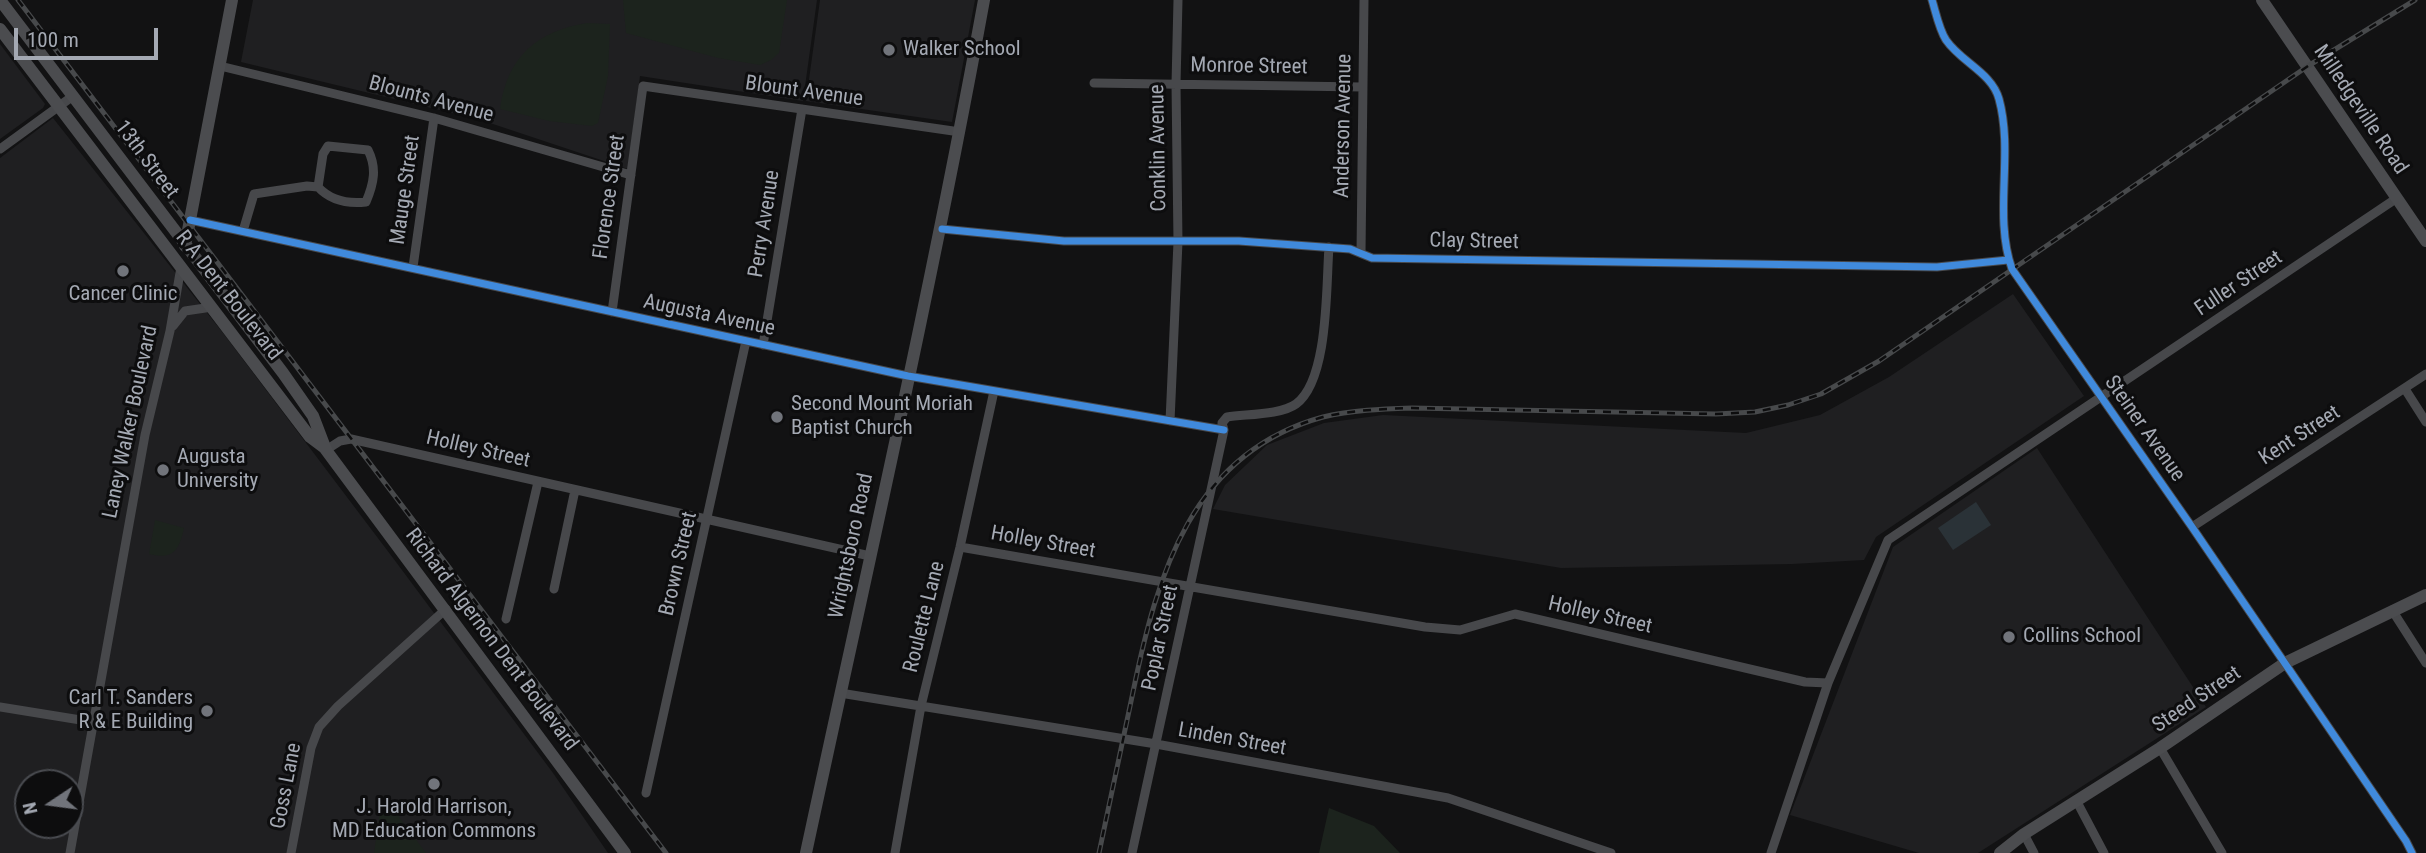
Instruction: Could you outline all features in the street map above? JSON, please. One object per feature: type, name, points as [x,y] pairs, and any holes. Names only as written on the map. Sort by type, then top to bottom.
[{"type":"main road","name":"13th Street","points":[[0,0],[263,346],[313,416],[326,450]]},
{"type":"main road","name":"Laney Walker Boulevard","points":[[181,267],[232,0]]},
{"type":"main road","name":"Wrightsboro Road","points":[[806,853],[942,229],[984,0]]},
{"type":"main road","name":"Milledgeville Road","points":[[2262,0],[2426,241]]},
{"type":"main road","name":"R A Dent Boulevard","points":[[0,29],[310,437],[326,450]]},
{"type":"main road","name":"Richard Algernon Dent Boulevard","points":[[326,450],[625,853]]},
{"type":"main road","name":"Steed Street","points":[[2000,853],[2024,834],[2160,748],[2285,663],[2426,595]]},
{"type":"street","name":"Conklin Avenue","points":[[1170,421],[1178,242],[1178,0]]},
{"type":"street","name":"Anderson Avenue","points":[[1361,253],[1364,0]]},
{"type":"street","name":"Steiner Avenue","points":[[1932,0],[1946,39],[1955,51],[1996,89],[2000,102],[2005,236],[2012,269],[2192,527],[2412,853]]},
{"type":"street","name":"Blounts Avenue","points":[[220,66],[435,118],[631,175]]},
{"type":"street","name":"Monroe Street","points":[[1094,83],[1362,86]]},
{"type":"street","name":"Blount Avenue","points":[[643,86],[960,132]]},
{"type":"street","name":"Florence Street","points":[[612,312],[643,86]]},
{"type":"street","points":[[0,149],[73,96]]},
{"type":"street","name":"Perry Avenue","points":[[763,345],[802,109]]},
{"type":"street","name":"Mauge Street","points":[[413,267],[435,118]]},
{"type":"street","points":[[243,231],[254,194],[307,186],[318,187],[327,197],[353,203],[366,202],[373,186],[375,164],[368,150],[328,146],[323,154],[318,187]]},
{"type":"street","name":"Fuller Street","points":[[2100,398],[2397,198]]},
{"type":"street","name":"Augusta Avenue","points":[[190,219],[908,376],[1224,430]]},
{"type":"street","name":"Clay Street","points":[[942,229],[1063,241],[1239,241],[1329,247],[1361,253],[1372,258],[1937,267],[2008,260]]},
{"type":"street","points":[[1224,430],[1222,423],[1227,417],[1267,413],[1296,405],[1308,391],[1321,357],[1329,247]]},
{"type":"street","name":"Laney Walker Boulevard","points":[[70,853],[144,442],[170,331],[181,267]]},
{"type":"street","points":[[170,331],[185,311],[212,307]]},
{"type":"street","name":"Brown Street","points":[[646,793],[746,341]]},
{"type":"street","name":"Kent Street","points":[[2192,527],[2426,374]]},
{"type":"street","points":[[2405,389],[2426,422]]},
{"type":"street","name":"Roulette Lane","points":[[895,853],[922,706],[994,391]]},
{"type":"street","points":[[1771,853],[1828,683],[1888,540],[2100,398]]},
{"type":"street","name":"Poplar Street","points":[[1132,853],[1224,430]]},
{"type":"street","name":"Holley Street","points":[[326,450],[340,441],[351,439],[870,556]]},
{"type":"street","points":[[506,619],[538,482]]},
{"type":"street","points":[[554,589],[575,490]]},
{"type":"street","name":"Holley Street","points":[[960,547],[1425,627],[1460,630],[1515,614],[1805,682],[1828,683]]},
{"type":"street","name":"Goss Lane","points":[[291,853],[312,747],[319,727],[338,706],[446,610]]},
{"type":"street","points":[[2392,610],[2426,663]]},
{"type":"street","name":"Linden Street","points":[[840,693],[1156,744],[1448,798],[1611,853]]},
{"type":"street","points":[[0,707],[93,722]]},
{"type":"street","points":[[2160,748],[2222,853]]},
{"type":"street","points":[[2076,800],[2104,853]]},
{"type":"street","points":[[2024,834],[2034,853]]},
{"type":"shaded area","points":[[253,0],[817,0],[803,101],[640,76],[628,169],[481,120],[241,62]]},
{"type":"shaded area","points":[[623,0],[787,0],[779,53],[760,65],[718,58],[626,33]]},
{"type":"shaded area","name":"Walker School","points":[[820,0],[975,0],[952,122],[806,101]]},
{"type":"shaded area","points":[[587,23],[610,24],[608,76],[598,123],[592,126],[549,121],[500,109],[510,75],[527,50],[553,32]]},
{"type":"shaded area","points":[[0,44],[45,104],[0,139]]},
{"type":"shaded area","name":"Augusta University","points":[[53,118],[223,333],[396,562],[553,773],[608,853],[0,853],[0,158]]},
{"type":"shaded area","points":[[2013,294],[2084,396],[1876,537],[1864,560],[1561,568],[1213,509],[1225,485],[1267,445],[1324,423],[1383,415],[1746,433],[1820,415],[1889,377]]},
{"type":"shaded area","name":"Collins School","points":[[2037,448],[2206,707],[1978,853],[1919,853],[1790,815],[1893,547]]},
{"type":"shaded area","points":[[1976,502],[1991,525],[1953,550],[1938,528]]},
{"type":"shaded area","points":[[155,520],[184,528],[174,552],[164,556],[149,554]]},
{"type":"shaded area","points":[[381,804],[390,805],[426,853],[374,853]]},
{"type":"shaded area","points":[[1329,808],[1374,826],[1400,853],[1319,853]]},
{"type":"railway","points":[[18,0],[666,853]]},
{"type":"railway","points":[[1099,853],[1143,648],[1169,563],[1188,524],[1211,489],[1241,459],[1278,434],[1323,417],[1367,410],[1412,408],[1716,414],[1755,412],[1821,394],[1879,361],[2308,66],[2415,0]]},
{"type":"cycle path","points":[[1932,0],[1946,40],[1990,82],[1999,99],[2005,141],[2004,227],[2012,269],[2192,527],[2412,853]]},
{"type":"cycle path","points":[[190,220],[908,376],[1224,430]]},
{"type":"cycle path","points":[[942,229],[1064,241],[1239,241],[1350,249],[1372,258],[1937,267],[2008,260]]},
{"type":"place","name":"Walker School","points":[[889,50]]},
{"type":"place","name":"Cancer Clinic","points":[[123,271]]},
{"type":"place","name":"Second Mount Moriah Baptist Church","points":[[777,417]]},
{"type":"place","name":"Augusta University","points":[[163,470]]},
{"type":"place","name":"Collins School","points":[[2009,637]]},
{"type":"place","name":"Carl T. Sanders R & E Building","points":[[207,711]]},
{"type":"place","name":"J. Harold Harrison, MD Education Commons","points":[[434,784]]}]
